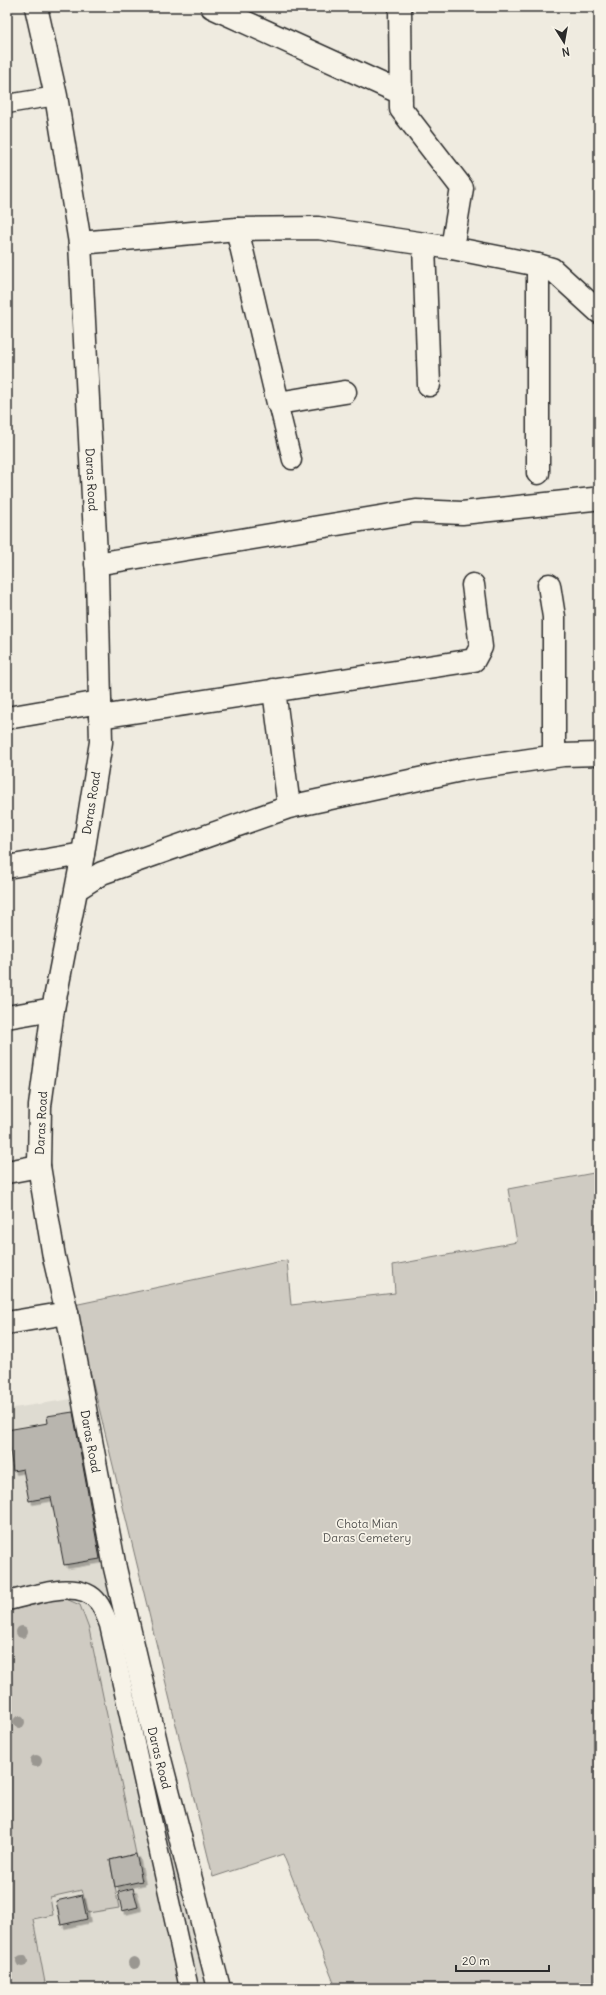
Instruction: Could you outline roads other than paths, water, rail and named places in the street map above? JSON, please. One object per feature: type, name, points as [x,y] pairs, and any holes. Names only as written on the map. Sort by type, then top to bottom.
[{"type":"street","name":"Daras Road","points":[[36,7],[56,96],[80,243],[96,564],[101,742],[77,888],[53,1009],[40,1106],[39,1166],[54,1257],[67,1313],[115,1568],[160,1759],[219,1988]]},
{"type":"street","points":[[212,7],[401,93]]},
{"type":"street","points":[[400,7],[401,109],[462,188],[452,248]]},
{"type":"street","points":[[80,243],[237,229],[318,228],[452,248],[552,269],[599,312]]},
{"type":"street","points":[[237,229],[278,403],[344,392]]},
{"type":"street","points":[[424,245],[429,385]]},
{"type":"street","points":[[538,265],[538,473]]},
{"type":"street","points":[[96,564],[416,511],[462,513],[593,499]]},
{"type":"street","points":[[7,718],[274,690],[474,660],[481,647],[473,585]]},
{"type":"street","points":[[549,585],[554,617],[554,756]]},
{"type":"street","points":[[274,690],[289,807]]},
{"type":"street","points":[[77,888],[102,873],[289,807],[461,770],[554,756],[599,754]]},
{"type":"street","points":[[7,867],[83,854]]},
{"type":"street","points":[[7,1017],[53,1009]]},
{"type":"street","points":[[7,1172],[39,1166]]},
{"type":"street","points":[[7,1323],[67,1313]]},
{"type":"lane","points":[[7,104],[56,96]]},
{"type":"lane","points":[[278,403],[292,460]]},
{"type":"lane","points":[[7,1601],[69,1588],[85,1591],[98,1601],[109,1624],[189,1988]]},
{"type":"park label","name":"Chota Mian Daras Cemetery","points":[[367,1530]]}]
